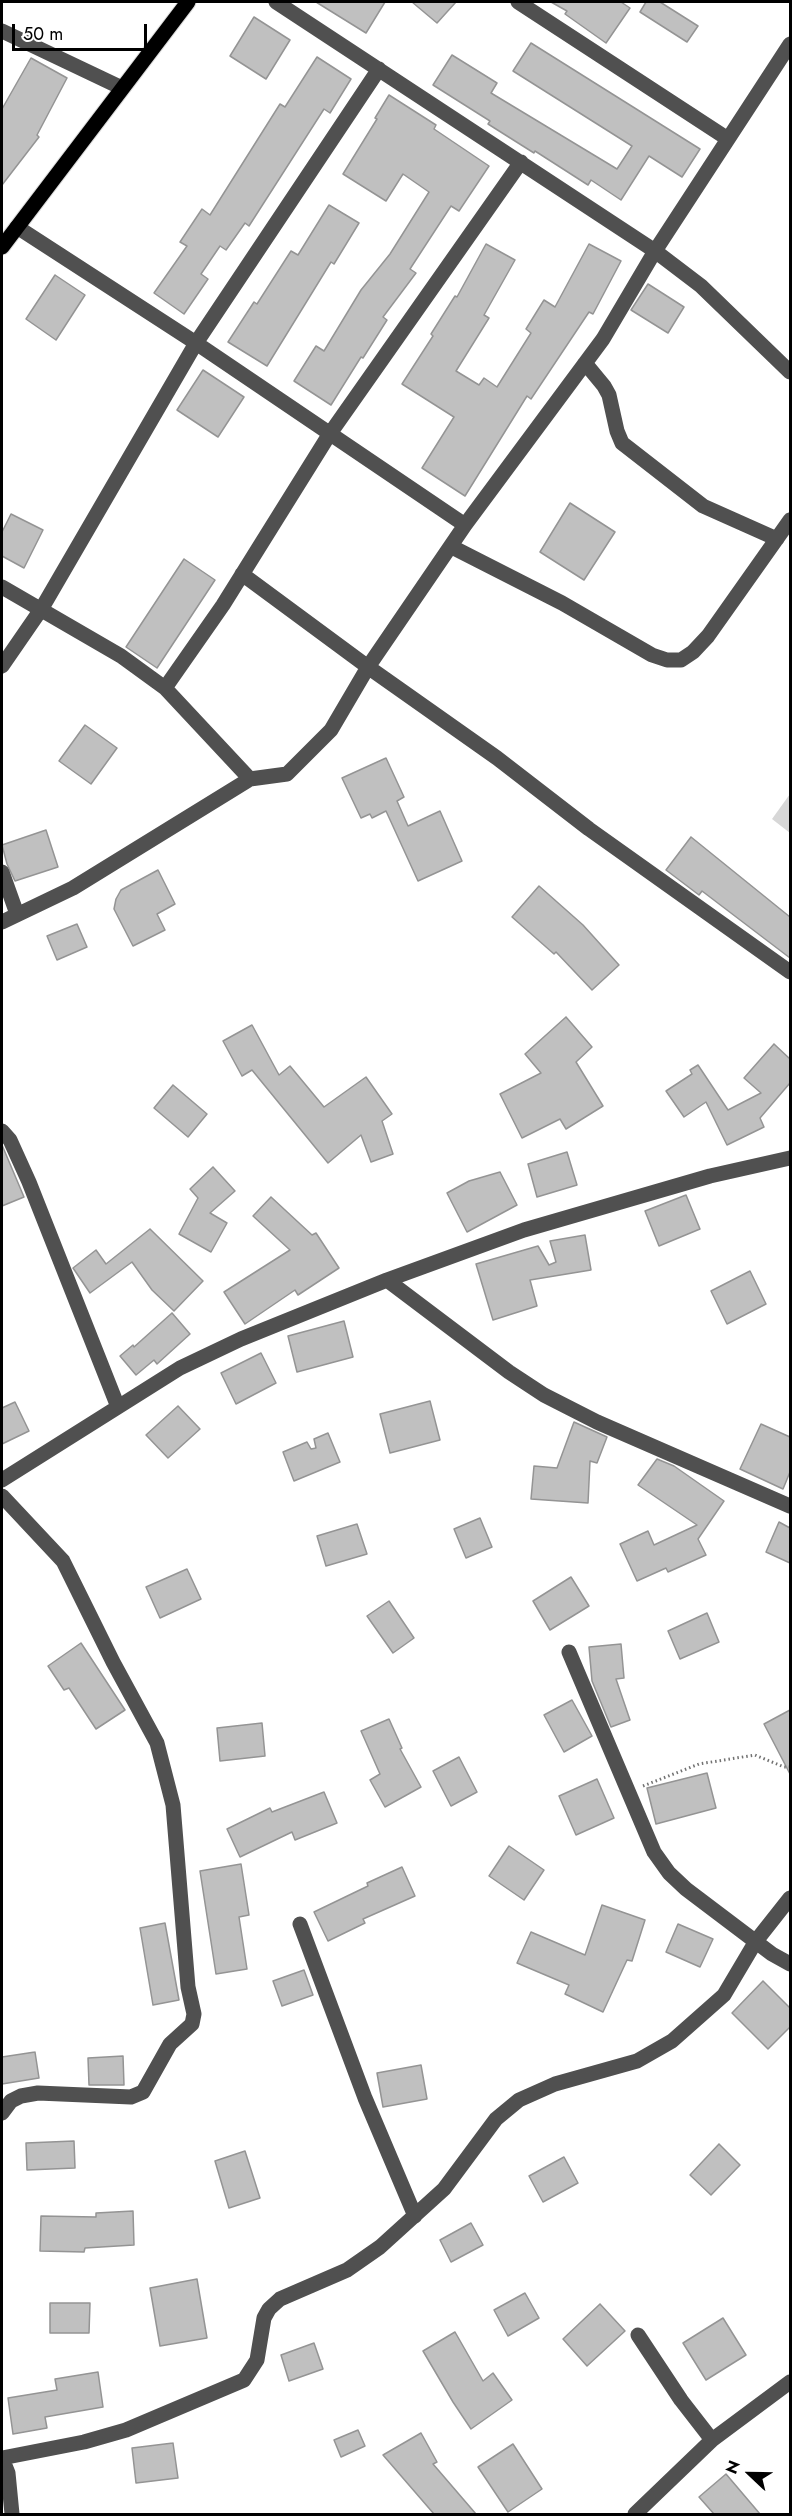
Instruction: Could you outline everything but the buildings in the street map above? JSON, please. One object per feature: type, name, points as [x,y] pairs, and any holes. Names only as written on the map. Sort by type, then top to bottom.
[{"type":"main road","points":[[2,247],[188,2]]},
{"type":"street","points":[[276,2],[655,251],[701,286],[790,372]]},
{"type":"street","points":[[518,2],[728,139]]},
{"type":"street","points":[[2,31],[122,88]]},
{"type":"street","points":[[2,922],[73,888],[250,779],[287,774],[331,730],[368,667],[465,525],[622,310],[655,251],[790,44]]},
{"type":"street","points":[[2,666],[42,608],[196,343],[379,69]]},
{"type":"street","points":[[165,688],[242,574],[329,435],[521,162]]},
{"type":"street","points":[[17,227],[196,343],[465,525]]},
{"type":"street","points":[[585,363],[609,395],[622,443],[703,506],[777,539]]},
{"type":"street","points":[[452,547],[562,603],[652,655],[668,660],[681,660],[693,652],[708,636],[790,520]]},
{"type":"street","points":[[242,574],[497,758],[589,829],[790,972]]},
{"type":"street","points":[[2,587],[42,608],[121,656],[165,688],[250,779]]},
{"type":"street","points":[[2,872],[17,914]]},
{"type":"street","points":[[2,1131],[10,1140],[28,1182],[118,1407]]},
{"type":"street","points":[[2,1480],[180,1368],[241,1339],[387,1280],[524,1230],[627,1198],[790,1158]]},
{"type":"street","points":[[387,1280],[544,1395],[597,1422],[790,1506]]},
{"type":"street","points":[[2,1496],[63,1561],[113,1662],[158,1743],[173,1805],[188,1987],[194,2014],[192,2024],[170,2044],[143,2092],[131,2097],[38,2093],[21,2096],[11,2101],[2,2113]]},
{"type":"street","points":[[569,1652],[654,1852],[669,1873],[716,1913],[790,1964]]},
{"type":"street","points":[[12,2514],[8,2473],[2,2458],[84,2442],[126,2430],[244,2380],[257,2360],[264,2318],[269,2309],[280,2299],[347,2270],[380,2247],[444,2189],[496,2119],[519,2100],[555,2084],[637,2061],[672,2041],[724,1995],[756,1941],[790,1898]]},
{"type":"street","points":[[300,1924],[365,2098],[415,2216]]},
{"type":"street","points":[[638,2335],[681,2400],[712,2440]]},
{"type":"street","points":[[635,2514],[712,2440],[757,2404],[790,2382]]},
{"type":"path","points":[[628,1793],[669,1774],[699,1764],[754,1755],[784,1767],[790,1767]]},
{"type":"shaded area","points":[[790,794],[790,833],[772,819]]}]
